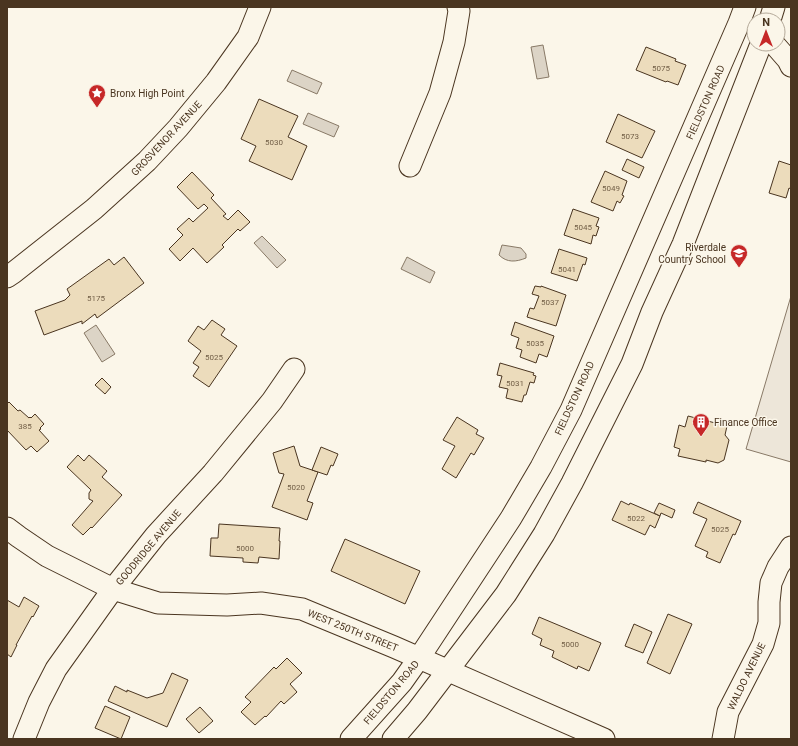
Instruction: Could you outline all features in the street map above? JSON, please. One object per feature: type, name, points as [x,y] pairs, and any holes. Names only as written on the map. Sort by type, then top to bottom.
[{"type":"street","name":"GROSVENOR AVENUE","points":[[7,277],[94,209],[147,161],[178,128],[216,82],[248,37],[260,7]]},
{"type":"street","points":[[410,166],[440,93],[454,42],[459,11],[458,7]]},
{"type":"street","name":"FIELDSTON ROAD","points":[[351,739],[402,682],[419,658],[510,518],[540,467],[571,410],[746,20]]},
{"type":"street","points":[[393,739],[417,711],[506,594],[544,534],[572,483],[632,364],[652,312],[683,244],[758,52]]},
{"type":"street","points":[[781,52],[791,66]]},
{"type":"street","name":"GOODRIDGE AVENUE","points":[[24,739],[39,702],[56,669],[113,589],[156,535],[213,473],[268,408],[294,369]]},
{"type":"street","name":"WEST 250TH STREET","points":[[7,528],[19,538],[47,556],[113,589],[158,603],[227,605],[261,603],[302,609],[448,670],[604,739]]},
{"type":"street","name":"WALDO AVENUE","points":[[723,739],[728,712],[763,644],[768,623],[771,583],[778,567],[791,547]]},
{"type":"shaded area","points":[[543,45],[549,77],[537,79],[531,47]]},
{"type":"shaded area","points":[[292,70],[322,83],[317,94],[287,81]]},
{"type":"shaded area","points":[[308,113],[339,126],[334,137],[303,124]]},
{"type":"shaded area","points":[[262,236],[286,260],[277,268],[254,243]]},
{"type":"shaded area","points":[[502,245],[521,248],[526,254],[526,258],[508,261],[502,258],[499,255]]},
{"type":"shaded area","points":[[407,257],[435,272],[430,283],[401,269]]},
{"type":"shaded area","points":[[791,296],[791,462],[746,449]]},
{"type":"shaded area","points":[[96,325],[115,354],[102,362],[84,333]]},
{"type":"building","points":[[646,47],[676,59],[675,61],[686,65],[678,85],[667,81],[666,82],[636,70]]},
{"type":"building","points":[[259,99],[298,116],[288,137],[307,146],[292,180],[249,161],[256,146],[241,139]]},
{"type":"building","points":[[618,114],[655,131],[642,158],[606,142]]},
{"type":"building","points":[[627,159],[644,167],[639,178],[622,170]]},
{"type":"building","points":[[779,161],[791,165],[791,189],[789,188],[786,198],[769,193]]},
{"type":"building","points":[[605,171],[627,181],[622,195],[624,196],[620,203],[617,201],[613,211],[591,202]]},
{"type":"building","points":[[192,172],[214,195],[211,198],[226,214],[223,216],[228,220],[238,210],[250,222],[240,231],[238,229],[222,245],[224,247],[207,263],[193,248],[180,261],[169,249],[183,235],[177,229],[189,218],[193,222],[208,208],[204,204],[198,209],[177,187]]},
{"type":"building","points":[[573,209],[599,218],[596,226],[599,227],[596,236],[593,235],[591,244],[564,235]]},
{"type":"building","points":[[559,249],[587,258],[585,265],[583,264],[577,281],[551,273]]},
{"type":"building","points":[[124,257],[144,283],[97,318],[95,314],[82,324],[82,321],[44,335],[35,311],[65,300],[70,295],[67,289],[109,259],[114,265]]},
{"type":"building","points":[[535,286],[541,286],[566,295],[556,326],[527,317],[530,308],[534,309],[539,296],[532,294]]},
{"type":"building","points":[[212,320],[225,329],[221,335],[237,346],[209,387],[193,376],[199,367],[193,363],[201,351],[188,341],[198,326],[204,330]]},
{"type":"building","points":[[515,322],[554,336],[547,357],[539,354],[536,363],[520,357],[522,350],[516,348],[519,338],[511,335]]},
{"type":"building","points":[[500,363],[534,373],[533,375],[536,376],[534,383],[530,382],[522,402],[506,398],[508,389],[499,387],[502,376],[497,375]]},
{"type":"building","points":[[102,378],[111,387],[105,394],[95,385]]},
{"type":"building","points":[[9,402],[18,411],[20,410],[29,418],[35,414],[44,424],[39,430],[49,441],[37,452],[31,446],[26,450],[7,430],[7,404]]},
{"type":"building","name":"Finance Office","points":[[688,416],[727,426],[725,435],[729,440],[724,460],[718,463],[706,460],[706,462],[678,456],[680,449],[674,447],[679,425],[685,427]]},
{"type":"building","points":[[457,417],[478,430],[476,434],[484,438],[474,455],[471,453],[456,478],[442,469],[455,446],[443,440]]},
{"type":"building","points":[[294,446],[300,466],[318,472],[307,501],[313,503],[307,520],[272,507],[284,474],[279,473],[273,453]]},
{"type":"building","points":[[321,447],[338,454],[327,475],[312,470]]},
{"type":"building","points":[[78,455],[84,461],[89,455],[107,471],[102,477],[122,495],[92,528],[91,527],[83,535],[72,525],[93,501],[89,499],[89,493],[91,490],[67,467]]},
{"type":"building","points":[[621,501],[629,505],[630,503],[660,516],[655,528],[650,525],[645,535],[612,520]]},
{"type":"building","points":[[698,502],[741,521],[735,535],[733,534],[720,563],[706,557],[708,552],[695,546],[707,519],[693,513]]},
{"type":"building","points":[[659,503],[675,510],[672,518],[661,513],[660,516],[654,513]]},
{"type":"building","points":[[219,524],[280,528],[279,559],[259,557],[258,563],[243,562],[243,558],[210,556],[211,538],[218,538]]},
{"type":"building","points":[[345,539],[420,571],[405,604],[331,571]]},
{"type":"building","points":[[24,597],[39,606],[16,645],[11,657],[7,654],[7,600],[19,607]]},
{"type":"building","points":[[668,614],[692,624],[670,674],[647,663]]},
{"type":"building","points":[[539,617],[601,643],[589,671],[578,666],[577,669],[552,657],[554,651],[540,645],[542,639],[532,634]]},
{"type":"building","points":[[634,624],[652,632],[643,653],[625,646]]},
{"type":"building","points":[[287,658],[302,673],[290,684],[297,692],[284,704],[281,701],[266,717],[265,716],[255,725],[241,712],[251,702],[245,697],[274,667],[276,669]]},
{"type":"building","points":[[172,673],[188,680],[167,727],[108,701],[115,686],[127,692],[127,690],[147,698],[163,693]]},
{"type":"building","points":[[105,706],[130,717],[121,739],[95,728]]},
{"type":"building","points":[[200,707],[213,721],[199,733],[186,719]]},
{"type":"place","name":"Bronx High Point","points":[[97,108]]},
{"type":"place","name":"Riverdale Country School","points":[[739,268]]},
{"type":"place","name":"Finance Office","points":[[701,437]]}]
